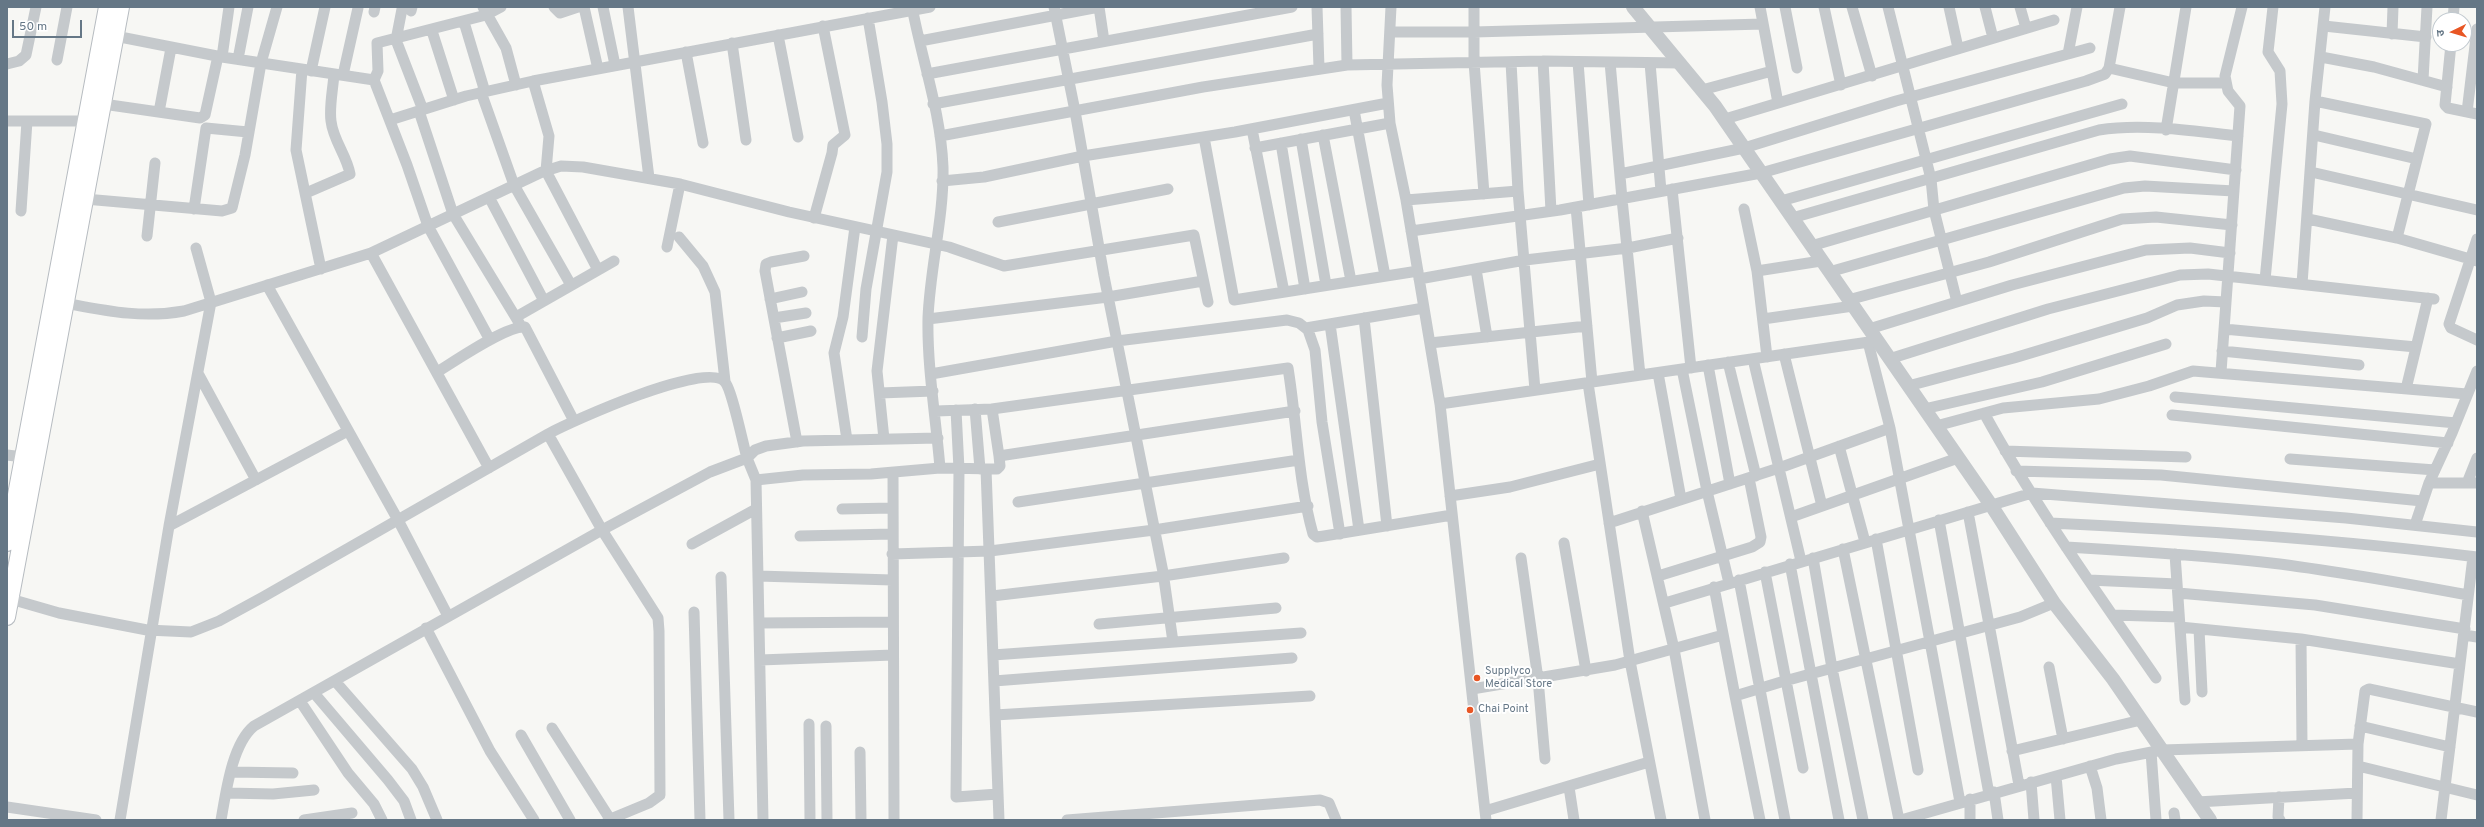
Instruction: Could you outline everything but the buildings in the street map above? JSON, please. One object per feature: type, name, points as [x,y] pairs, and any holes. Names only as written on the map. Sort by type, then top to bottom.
[{"type":"main road","points":[[7,543],[23,457],[59,302],[85,199],[103,104],[109,34],[107,7]]},
{"type":"main road","points":[[7,617],[59,302],[85,121],[109,34],[121,7]]},
{"type":"street","points":[[7,64],[19,61],[26,55],[36,7]]},
{"type":"street","points":[[57,60],[67,7]]},
{"type":"street","points":[[103,104],[197,118],[203,117],[220,56],[229,7]]},
{"type":"street","points":[[238,59],[248,7]]},
{"type":"street","points":[[85,199],[151,206],[222,211],[232,208],[261,63],[276,7]]},
{"type":"street","points":[[321,269],[306,193],[300,175],[296,150],[307,70],[324,7]]},
{"type":"street","points":[[490,340],[428,226],[374,80],[378,71],[376,45],[380,42],[396,40],[464,22],[484,11],[501,7]]},
{"type":"street","points":[[554,7],[560,13],[578,7]]},
{"type":"street","points":[[584,7],[598,69]]},
{"type":"street","points":[[603,7],[614,65]]},
{"type":"street","points":[[628,7],[649,178]]},
{"type":"street","points":[[390,120],[454,100],[516,85],[614,65],[868,18],[913,8],[930,7]]},
{"type":"street","points":[[920,41],[1055,11],[1099,7],[1104,41]]},
{"type":"street","points":[[927,74],[1292,7]]},
{"type":"street","points":[[1317,7],[1319,68]]},
{"type":"street","points":[[1346,7],[1347,65]]},
{"type":"street","points":[[1391,7],[1391,32],[1388,64],[1388,103],[1390,123],[1406,200],[1440,404],[1485,818],[1569,787],[1649,762]]},
{"type":"street","points":[[1474,7],[1474,62],[1484,194]]},
{"type":"street","points":[[1632,7],[1680,63],[1724,119],[1850,303],[1871,337],[1889,359],[1991,505],[2054,603],[2113,679],[2141,720],[2156,751],[2210,820]]},
{"type":"street","points":[[1760,7],[1778,103]]},
{"type":"street","points":[[1785,7],[1797,68]]},
{"type":"street","points":[[1824,7],[1841,85]]},
{"type":"street","points":[[1852,7],[1872,76]]},
{"type":"street","points":[[1888,7],[1925,160],[1931,179],[1934,210],[1957,302]]},
{"type":"street","points":[[1949,7],[1958,48]]},
{"type":"street","points":[[1985,7],[1993,38]]},
{"type":"street","points":[[2020,7],[2026,28]]},
{"type":"street","points":[[2068,54],[2077,7]]},
{"type":"street","points":[[1411,231],[1589,205],[1761,173],[2086,82],[2105,74],[2109,68],[2120,7]]},
{"type":"street","points":[[2166,130],[2186,7]]},
{"type":"street","points":[[2221,372],[2240,106],[2225,84],[2242,7]]},
{"type":"street","points":[[2266,280],[2282,104],[2280,71],[2268,52],[2273,7]]},
{"type":"street","points":[[2302,284],[2314,135],[2315,101],[2326,7]]},
{"type":"street","points":[[2392,34],[2393,7]]},
{"type":"street","points":[[2423,80],[2427,7]]},
{"type":"street","points":[[306,193],[350,174],[348,163],[342,154],[331,121],[338,75],[358,8]]},
{"type":"street","points":[[913,8],[940,136],[942,181],[928,319],[931,374],[936,411],[940,468]]},
{"type":"street","points":[[408,9],[396,40],[421,110],[453,214],[518,322],[525,327],[574,421]]},
{"type":"street","points":[[484,11],[506,48],[516,85]]},
{"type":"street","points":[[1055,11],[1075,111],[1108,297],[1171,617],[1174,642]]},
{"type":"street","points":[[862,338],[866,289],[887,172],[887,144],[868,18]]},
{"type":"street","points":[[1724,119],[1872,76],[1958,48],[2054,20]]},
{"type":"street","points":[[464,22],[483,92],[514,185],[571,285]]},
{"type":"street","points":[[1391,32],[1474,32],[1763,24]]},
{"type":"street","points":[[814,218],[833,145],[845,135],[823,26]]},
{"type":"street","points":[[2324,26],[2426,37]]},
{"type":"street","points":[[2450,52],[2445,106],[2472,113],[2477,29]]},
{"type":"street","points":[[432,31],[454,100]]},
{"type":"street","points":[[109,34],[171,48],[374,80]]},
{"type":"street","points":[[778,34],[798,137]]},
{"type":"street","points":[[934,104],[1068,78],[1318,34]]},
{"type":"street","points":[[732,43],[746,140]]},
{"type":"street","points":[[159,112],[171,48]]},
{"type":"street","points":[[1620,174],[1744,148],[1910,97],[2090,48]]},
{"type":"street","points":[[686,52],[703,143]]},
{"type":"street","points":[[2321,57],[2374,67],[2447,87]]},
{"type":"street","points":[[940,136],[1319,68],[1347,65],[1543,61],[1680,63]]},
{"type":"street","points":[[1543,61],[1551,211]]},
{"type":"street","points":[[1511,62],[1518,191],[1535,390]]},
{"type":"street","points":[[1578,62],[1589,205]]},
{"type":"street","points":[[1610,62],[1640,375]]},
{"type":"street","points":[[1650,62],[1661,191]]},
{"type":"street","points":[[2109,68],[2174,83],[2225,84]]},
{"type":"street","points":[[1702,90],[1772,71]]},
{"type":"street","points":[[533,82],[549,136],[546,171],[598,270]]},
{"type":"street","points":[[2315,101],[2426,124],[2397,238]]},
{"type":"street","points":[[942,181],[984,177],[1083,156],[1252,129],[1388,103]]},
{"type":"street","points":[[1781,201],[2122,104]]},
{"type":"street","points":[[1354,110],[1385,276]]},
{"type":"street","points":[[7,121],[85,121]]},
{"type":"street","points":[[21,211],[27,121]]},
{"type":"street","points":[[1255,148],[1390,123]]},
{"type":"street","points":[[194,209],[206,128],[248,132]]},
{"type":"street","points":[[1792,218],[2099,130],[2113,128],[2166,130],[2238,136]]},
{"type":"street","points":[[1252,129],[1284,292]]},
{"type":"street","points":[[1323,135],[1351,281]]},
{"type":"street","points":[[2314,135],[2417,159]]},
{"type":"street","points":[[1204,137],[1234,300],[1385,276],[1419,275],[1476,269],[1525,260],[1628,248],[1678,238]]},
{"type":"street","points":[[1301,139],[1326,285]]},
{"type":"street","points":[[1281,143],[1305,288]]},
{"type":"street","points":[[1811,246],[2110,159],[2130,156],[2236,170]]},
{"type":"street","points":[[147,236],[155,163]]},
{"type":"street","points":[[59,302],[122,314],[158,316],[184,311],[371,253],[514,185],[561,166],[583,167],[680,184],[814,218],[936,244],[1004,266],[1194,234],[1208,302]]},
{"type":"street","points":[[2311,172],[2477,210]]},
{"type":"street","points":[[667,247],[680,184]]},
{"type":"street","points":[[1757,271],[1825,267],[1941,240],[2124,188],[2145,186],[2234,191]]},
{"type":"street","points":[[998,222],[1168,189]]},
{"type":"street","points":[[1672,189],[1678,238],[1686,369],[1707,491],[1722,556],[1734,581],[1759,689],[1785,820]]},
{"type":"street","points":[[1406,200],[1518,191]]},
{"type":"street","points":[[489,197],[544,301]]},
{"type":"street","points":[[1576,207],[1587,326],[1590,382],[1600,464],[1630,661],[1661,820]]},
{"type":"street","points":[[1744,209],[1757,271],[1767,357]]},
{"type":"street","points":[[1763,319],[1850,303],[1950,272],[1989,262],[2122,219],[2146,216],[2232,224]]},
{"type":"street","points":[[2308,219],[2397,238],[2474,260]]},
{"type":"street","points":[[847,440],[834,353],[842,317],[855,227]]},
{"type":"street","points":[[884,439],[878,371],[879,347],[887,301],[893,235]]},
{"type":"street","points":[[679,237],[703,266],[715,292],[725,381],[731,393],[747,458],[756,480],[763,820]]},
{"type":"street","points":[[2477,239],[2474,260],[2449,324],[2451,328],[2477,340]]},
{"type":"street","points":[[120,820],[169,526],[199,375],[211,302],[196,248]]},
{"type":"street","points":[[1440,404],[1767,357],[1871,337],[1957,302],[2012,285],[2146,250],[2190,248],[2230,252]]},
{"type":"street","points":[[371,253],[489,468]]},
{"type":"street","points":[[797,442],[765,271],[766,264],[804,256]]},
{"type":"street","points":[[437,372],[490,340],[517,326],[518,322],[544,301],[614,261]]},
{"type":"street","points":[[1476,269],[1487,338]]},
{"type":"street","points":[[1889,359],[2004,322],[2180,275],[2208,274],[2431,298],[2416,347],[2406,390]]},
{"type":"street","points":[[928,319],[1108,297],[1203,281]]},
{"type":"street","points":[[267,285],[398,520],[448,616]]},
{"type":"street","points":[[770,298],[802,292]]},
{"type":"street","points":[[1908,386],[2014,358],[2147,318],[2177,305],[2204,301],[2226,302]]},
{"type":"street","points":[[1306,328],[1424,308]]},
{"type":"street","points":[[774,318],[806,312]]},
{"type":"street","points":[[1364,318],[1387,526]]},
{"type":"street","points":[[931,374],[1117,341],[1287,320],[1299,323],[1306,328],[1315,350],[1322,422],[1340,534]]},
{"type":"street","points":[[1330,324],[1359,530]]},
{"type":"street","points":[[1430,343],[1587,326]]},
{"type":"street","points":[[2224,328],[2416,347]]},
{"type":"street","points":[[777,338],[811,331]]},
{"type":"street","points":[[1871,337],[1900,479],[1928,642],[1970,820]]},
{"type":"street","points":[[1924,409],[2042,382],[2166,344]]},
{"type":"street","points":[[2222,351],[2359,365]]},
{"type":"street","points":[[1784,354],[1808,458],[1822,506]]},
{"type":"street","points":[[1753,359],[1791,517],[1795,563],[1811,674],[1839,820]]},
{"type":"street","points":[[1658,576],[1752,547],[1760,542],[1761,537],[1752,477],[1728,362]]},
{"type":"street","points":[[1708,365],[1730,484]]},
{"type":"street","points":[[936,411],[992,409],[1126,389],[1288,368],[1295,411],[1299,460],[1313,534],[1317,537],[1340,534],[1452,515]]},
{"type":"street","points":[[1936,426],[2003,408],[2099,398],[2149,386],[2193,371],[2221,372],[2406,390],[2468,394]]},
{"type":"street","points":[[2415,525],[2422,501],[2434,470],[2448,443],[2477,371]]},
{"type":"street","points":[[1658,373],[1681,499]]},
{"type":"street","points":[[199,375],[256,480]]},
{"type":"street","points":[[9,598],[59,613],[152,630],[191,632],[219,621],[548,434],[574,421],[627,398],[695,379],[716,377],[725,381]]},
{"type":"street","points":[[880,393],[933,391]]},
{"type":"street","points":[[2175,397],[2456,423]]},
{"type":"street","points":[[975,409],[983,469],[990,551],[999,820]]},
{"type":"street","points":[[756,480],[803,475],[893,472],[940,468],[983,469],[1000,466],[992,409]]},
{"type":"street","points":[[956,410],[959,469],[956,796],[998,794]]},
{"type":"street","points":[[999,456],[1295,411]]},
{"type":"street","points":[[1984,413],[2016,471],[2088,580],[2156,678]]},
{"type":"street","points":[[2172,415],[2448,443]]},
{"type":"street","points":[[1609,523],[1642,511],[1779,468],[1890,428]]},
{"type":"street","points":[[169,526],[348,431]]},
{"type":"street","points":[[548,434],[602,530],[658,618],[660,795],[649,803],[609,820],[552,728]]},
{"type":"street","points":[[221,820],[236,755],[246,732],[426,628],[710,472],[747,458],[755,450],[766,446],[797,442],[938,438]]},
{"type":"street","points":[[1839,446],[1864,542]]},
{"type":"street","points":[[2005,451],[2186,457]]},
{"type":"street","points":[[7,454],[23,457]]},
{"type":"street","points":[[1791,517],[1958,458]]},
{"type":"street","points":[[2429,483],[2472,483],[2477,458]]},
{"type":"street","points":[[2290,459],[2434,470]]},
{"type":"street","points":[[1018,502],[1299,460]]},
{"type":"street","points":[[1450,496],[1510,487],[1600,464]]},
{"type":"street","points":[[2016,471],[2161,475],[2422,501]]},
{"type":"street","points":[[893,472],[892,622],[894,820]]},
{"type":"street","points":[[1665,603],[1864,542],[2032,494],[2415,525],[2477,532]]},
{"type":"street","points":[[892,554],[990,551],[1154,530],[1308,506]]},
{"type":"street","points":[[842,509],[893,508]]},
{"type":"street","points":[[692,544],[756,509]]},
{"type":"street","points":[[1642,511],[1665,603],[1705,820]]},
{"type":"street","points":[[1968,512],[1991,625],[2012,751],[2020,786]]},
{"type":"street","points":[[1939,520],[1959,633],[1998,820]]},
{"type":"street","points":[[2050,523],[2195,530],[2374,545],[2475,557],[2468,595],[2441,820]]},
{"type":"street","points":[[800,536],[892,534]]},
{"type":"street","points":[[1876,539],[1895,651],[1918,770]]},
{"type":"street","points":[[1564,543],[1586,671]]},
{"type":"street","points":[[2066,547],[2175,554],[2271,563],[2375,577],[2468,595]]},
{"type":"street","points":[[1843,549],[1900,820],[1930,816],[1965,800],[2090,766],[2156,751],[2358,744]]},
{"type":"street","points":[[2175,554],[2185,700]]},
{"type":"street","points":[[992,596],[1163,576],[1284,558]]},
{"type":"street","points":[[1521,558],[1538,679],[1545,759]]},
{"type":"street","points":[[1813,558],[1832,668],[1863,820]]},
{"type":"street","points":[[1765,572],[1803,768]]},
{"type":"street","points":[[758,576],[892,580]]},
{"type":"street","points":[[721,577],[729,820]]},
{"type":"street","points":[[2088,580],[2177,588],[2315,605],[2464,632],[2477,637]]},
{"type":"street","points":[[1714,587],[1760,820]]},
{"type":"street","points":[[1735,696],[1786,680],[2020,617],[2054,603]]},
{"type":"street","points":[[1098,624],[1276,608]]},
{"type":"street","points":[[694,612],[700,820]]},
{"type":"street","points":[[2113,615],[2180,622],[2199,629],[2301,639],[2460,664]]},
{"type":"street","points":[[759,623],[892,622]]},
{"type":"street","points":[[426,628],[490,751],[534,820]]},
{"type":"street","points":[[2199,629],[2202,692]]},
{"type":"street","points":[[993,655],[1301,633]]},
{"type":"street","points":[[1472,689],[1586,671],[1630,661],[1723,635]]},
{"type":"street","points":[[2301,639],[2302,745]]},
{"type":"street","points":[[760,660],[893,654]]},
{"type":"street","points":[[994,681],[1292,658]]},
{"type":"street","points":[[2049,667],[2063,739]]},
{"type":"street","points":[[335,681],[412,769],[423,787],[437,820]]},
{"type":"street","points":[[2357,820],[2358,744],[2364,693],[2368,690],[2477,712]]},
{"type":"street","points":[[314,693],[388,780],[404,801],[411,820]]},
{"type":"street","points":[[995,715],[1310,696]]},
{"type":"street","points":[[300,701],[348,773],[374,804],[382,820]]},
{"type":"street","points":[[2012,751],[2141,720]]},
{"type":"street","points":[[809,724],[810,820]]},
{"type":"street","points":[[826,726],[827,820]]},
{"type":"street","points":[[2360,726],[2450,747]]},
{"type":"street","points":[[521,735],[570,820]]},
{"type":"street","points":[[2156,751],[2156,820]]},
{"type":"street","points":[[860,752],[861,820]]},
{"type":"street","points":[[2090,766],[2097,788],[2101,820]]},
{"type":"street","points":[[2358,766],[2445,789],[2477,795]]},
{"type":"street","points":[[232,772],[293,773]]},
{"type":"street","points":[[2056,776],[2060,820]]},
{"type":"street","points":[[2031,782],[2034,820]]},
{"type":"street","points":[[1569,787],[1574,820]]},
{"type":"street","points":[[227,793],[273,794],[314,790]]},
{"type":"street","points":[[2197,802],[2357,793]]},
{"type":"street","points":[[2279,797],[2278,817],[2280,820]]},
{"type":"street","points":[[1067,820],[1138,817],[1320,800],[1329,803],[1336,820]]},
{"type":"street","points":[[7,807],[96,820]]},
{"type":"street","points":[[304,820],[352,813]]},
{"type":"place","name":"Supplyco Medical Store","points":[[1477,678]]},
{"type":"place","name":"Chai Point","points":[[1470,710]]}]
